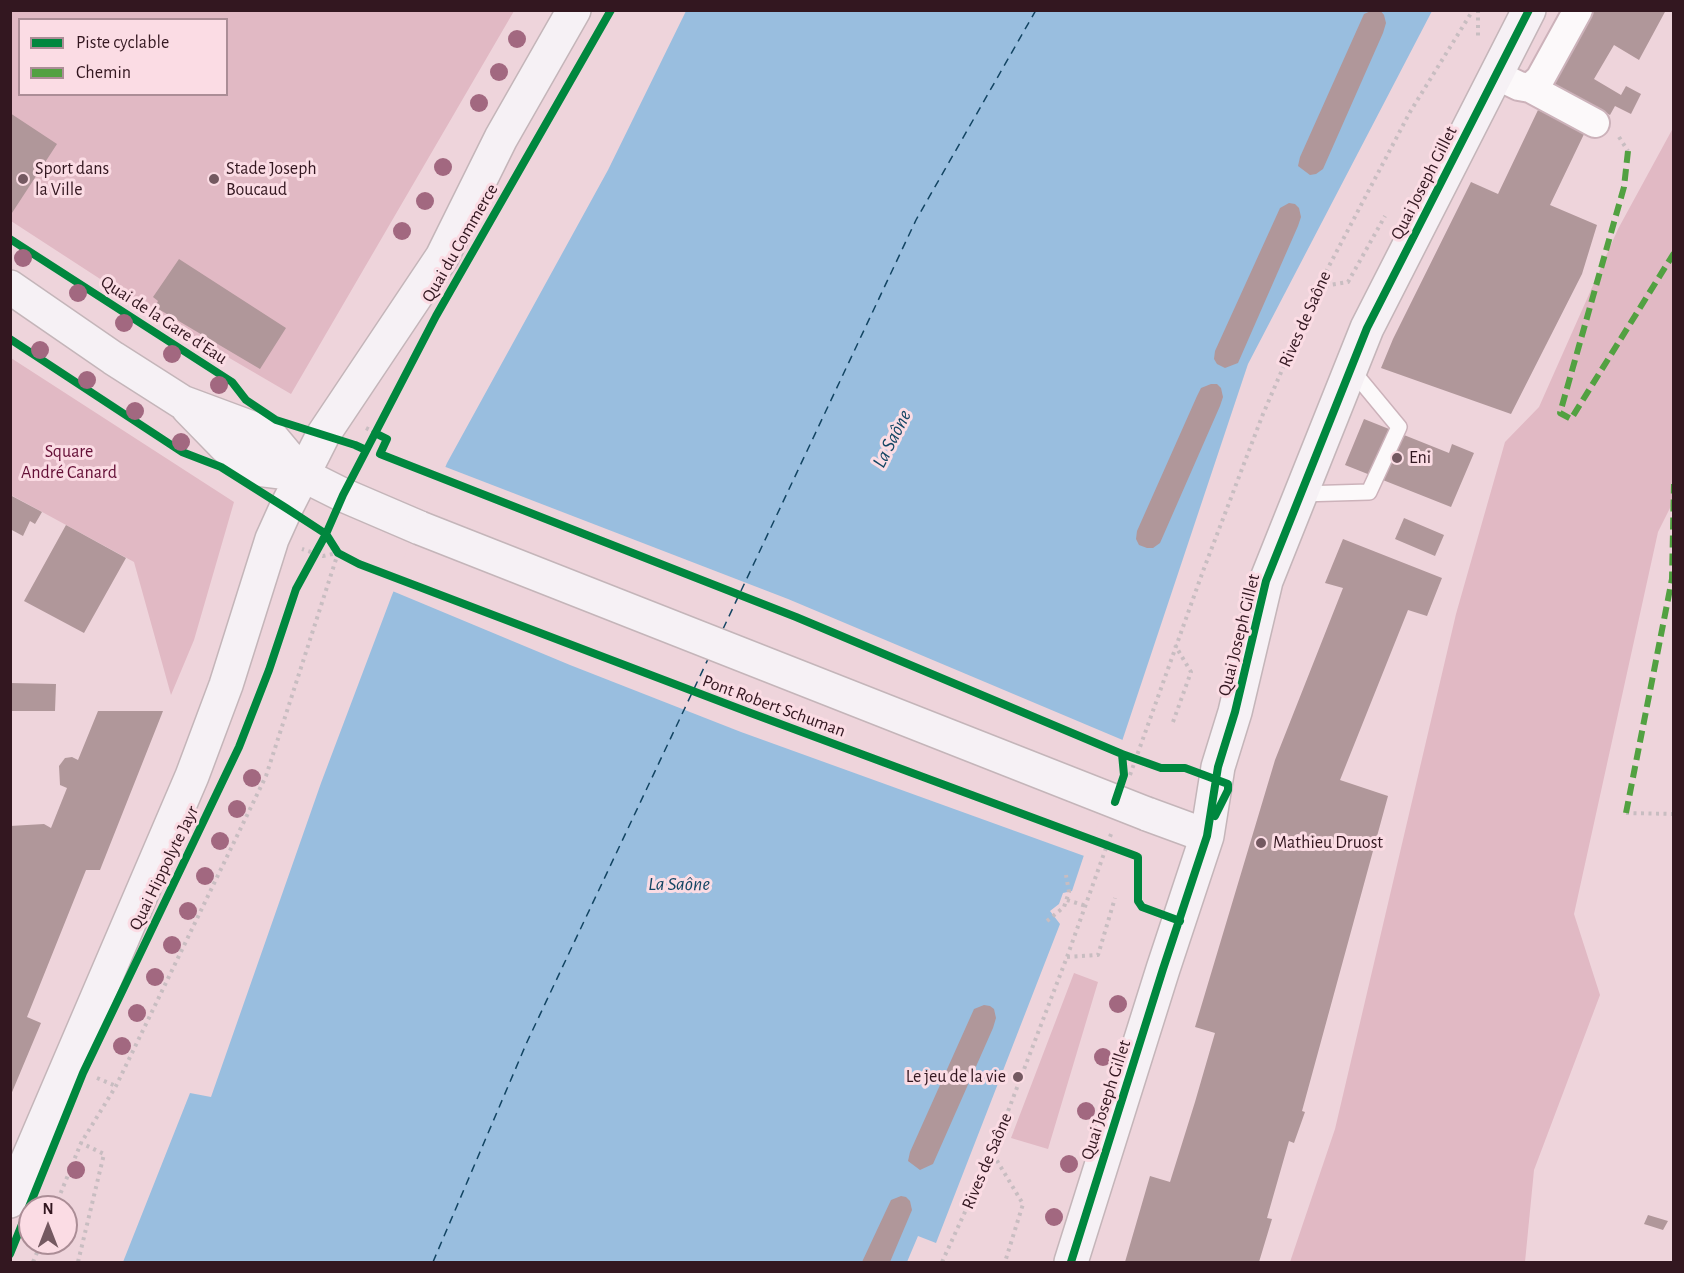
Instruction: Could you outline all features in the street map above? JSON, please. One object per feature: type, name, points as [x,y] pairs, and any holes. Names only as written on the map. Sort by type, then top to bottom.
[{"type":"main road","name":"Quai du Commerce","points":[[303,475],[322,435],[441,256],[501,138],[574,10]]},
{"type":"main road","name":"Quai Joseph Gillet","points":[[1071,1263],[1163,969],[1208,836],[1218,767],[1235,712],[1266,581],[1366,328],[1529,10]]},
{"type":"main road","points":[[10,287],[182,402],[226,447],[239,456],[263,470],[303,475]]},
{"type":"main road","name":"Pont Robert Schuman","points":[[303,475],[420,528],[1115,802],[1208,836]]},
{"type":"main road","name":"Quai Hippolyte Jayr","points":[[10,1201],[192,776],[226,685],[272,539],[303,475]]},
{"type":"street","points":[[1530,88],[1540,80],[1578,10]]},
{"type":"street","points":[[1496,75],[1519,87],[1530,88],[1595,123]]},
{"type":"lane","points":[[1301,494],[1369,492],[1399,427],[1351,369]]},
{"type":"path","points":[[1479,10],[1479,43]]},
{"type":"path","points":[[1318,287],[1348,282],[1388,212]]},
{"type":"path","points":[[370,441],[377,430],[387,439],[380,454],[796,617],[1122,754],[1161,768],[1185,768],[1217,779]]},
{"type":"path","points":[[311,562],[343,495]]},
{"type":"path","points":[[286,508],[326,534],[338,553]]},
{"type":"path","points":[[316,553],[323,556],[338,553]]},
{"type":"path","points":[[60,1195],[81,1143],[116,1086],[266,776],[338,553]]},
{"type":"path","points":[[1115,802],[1124,775],[1122,754]]},
{"type":"path","points":[[1626,813],[1674,814]]},
{"type":"path","points":[[1047,921],[1064,908],[1070,892],[1066,875]]},
{"type":"path","points":[[1067,900],[1086,906]]},
{"type":"path","points":[[78,1263],[104,1154],[81,1143]]},
{"type":"path","points":[[992,1153],[1023,1204],[1005,1263]]},
{"type":"green space","name":"Stade Joseph Boucaud","points":[[10,11],[514,11],[291,394],[154,314],[11,221]]},
{"type":"green space","points":[[1673,128],[1673,502],[1658,532],[1574,914],[1600,995],[1534,1170],[1525,1262],[1290,1262],[1335,1129],[1456,614],[1505,442],[1539,407],[1618,229]]},
{"type":"green space","name":"Square André Canard","points":[[11,358],[234,502],[194,640],[171,695],[134,562],[11,495]]},
{"type":"green space","points":[[1074,973],[1098,982],[1048,1149],[1011,1138]]},
{"type":"water","name":"La Saône","points":[[686,11],[1432,11],[1248,364],[1072,891],[1063,893],[1059,904],[1050,911],[1060,924],[936,1243],[918,1236],[907,1262],[123,1262],[190,1093],[211,1097],[321,783],[392,595],[447,463],[608,170]]},
{"type":"pier","points":[[443,466],[788,599],[1125,741],[1087,857],[741,732],[570,665],[390,590]]},
{"type":"building","points":[[1380,10],[1384,15],[1386,23],[1383,33],[1323,169],[1310,175],[1298,166],[1300,157],[1364,14]]},
{"type":"building","points":[[1590,10],[1666,10],[1639,60],[1614,45],[1594,79],[1621,95],[1626,86],[1641,94],[1631,114],[1615,106],[1610,115],[1551,84]]},
{"type":"building","points":[[1538,110],[1585,132],[1550,205],[1597,225],[1582,274],[1511,414],[1381,368],[1393,339],[1471,182],[1498,194]]},
{"type":"building","name":"Sport dans la Ville","points":[[10,113],[57,144],[10,216]]},
{"type":"building","points":[[1289,203],[1299,208],[1301,217],[1298,226],[1238,363],[1225,368],[1217,364],[1214,359],[1215,351],[1280,208]]},
{"type":"building","points":[[179,259],[286,328],[260,369],[155,307],[158,301],[153,297]]},
{"type":"building","points":[[1217,384],[1221,388],[1223,397],[1160,543],[1153,548],[1139,545],[1136,539],[1137,531],[1197,396],[1201,388]]},
{"type":"building","points":[[1364,419],[1449,453],[1452,444],[1474,453],[1451,507],[1345,465]]},
{"type":"building","points":[[10,495],[42,512],[35,524],[30,521],[23,536],[10,529]]},
{"type":"building","points":[[1404,518],[1444,535],[1435,556],[1395,539]]},
{"type":"building","points":[[66,525],[126,558],[84,633],[24,601]]},
{"type":"building","points":[[1343,539],[1442,578],[1427,616],[1408,610],[1340,780],[1388,796],[1302,1111],[1305,1112],[1294,1143],[1289,1141],[1267,1218],[1272,1219],[1259,1262],[1125,1262],[1150,1176],[1170,1182],[1195,1102],[1215,1033],[1195,1027],[1275,760],[1343,588],[1325,583]]},
{"type":"building","points":[[10,683],[56,684],[55,711],[10,711]]},
{"type":"building","points":[[98,711],[163,711],[100,870],[86,870],[27,1017],[41,1023],[10,1097],[10,826],[44,824],[51,828],[67,788],[60,785],[59,766],[65,758],[72,757],[78,760]]},
{"type":"building","points":[[984,1005],[994,1009],[996,1018],[993,1028],[933,1164],[920,1170],[908,1161],[910,1152],[974,1009]]},
{"type":"building","points":[[901,1196],[910,1201],[912,1210],[890,1262],[862,1262],[891,1200]]},
{"type":"building","points":[[1648,1215],[1668,1221],[1663,1230],[1644,1224]]},
{"type":"ferry route","points":[[723,629],[916,220],[1036,10]]},
{"type":"ferry route","points":[[433,1262],[527,1042],[709,657]]},
{"type":"marked path","points":[[1628,151],[1624,187],[1560,413],[1571,419],[1674,253]]},
{"type":"marked path","points":[[1626,813],[1672,579],[1674,484]]},
{"type":"cycle path","points":[[10,1254],[83,1073],[239,747],[269,670],[296,589],[436,316],[611,10]]},
{"type":"cycle path","points":[[1071,1262],[1207,836],[1218,767],[1235,712],[1266,581],[1367,328],[1529,10]]},
{"type":"cycle path","name":"Quai de la Gare d'Eau","points":[[10,239],[232,382],[246,400],[276,420],[366,450]]},
{"type":"cycle path","points":[[10,339],[182,452],[221,467],[286,508],[326,534],[338,553],[359,564],[1136,856],[1138,857],[1138,901],[1142,907],[1180,921]]},
{"type":"cycle path","points":[[375,433],[387,439],[380,454],[796,617],[1122,754],[1124,775],[1115,802]]},
{"type":"cycle path","points":[[1122,754],[1161,768],[1185,768],[1228,784],[1228,790],[1215,816]]},
{"type":"place","name":"Sport dans la Ville","points":[[23,179]]},
{"type":"place","name":"Stade Joseph Boucaud","points":[[214,179]]},
{"type":"place","name":"Eni","points":[[1397,458]]},
{"type":"place","name":"Mathieu Druost","points":[[1261,843]]},
{"type":"place","name":"Le jeu de la vie","points":[[1018,1077]]}]
